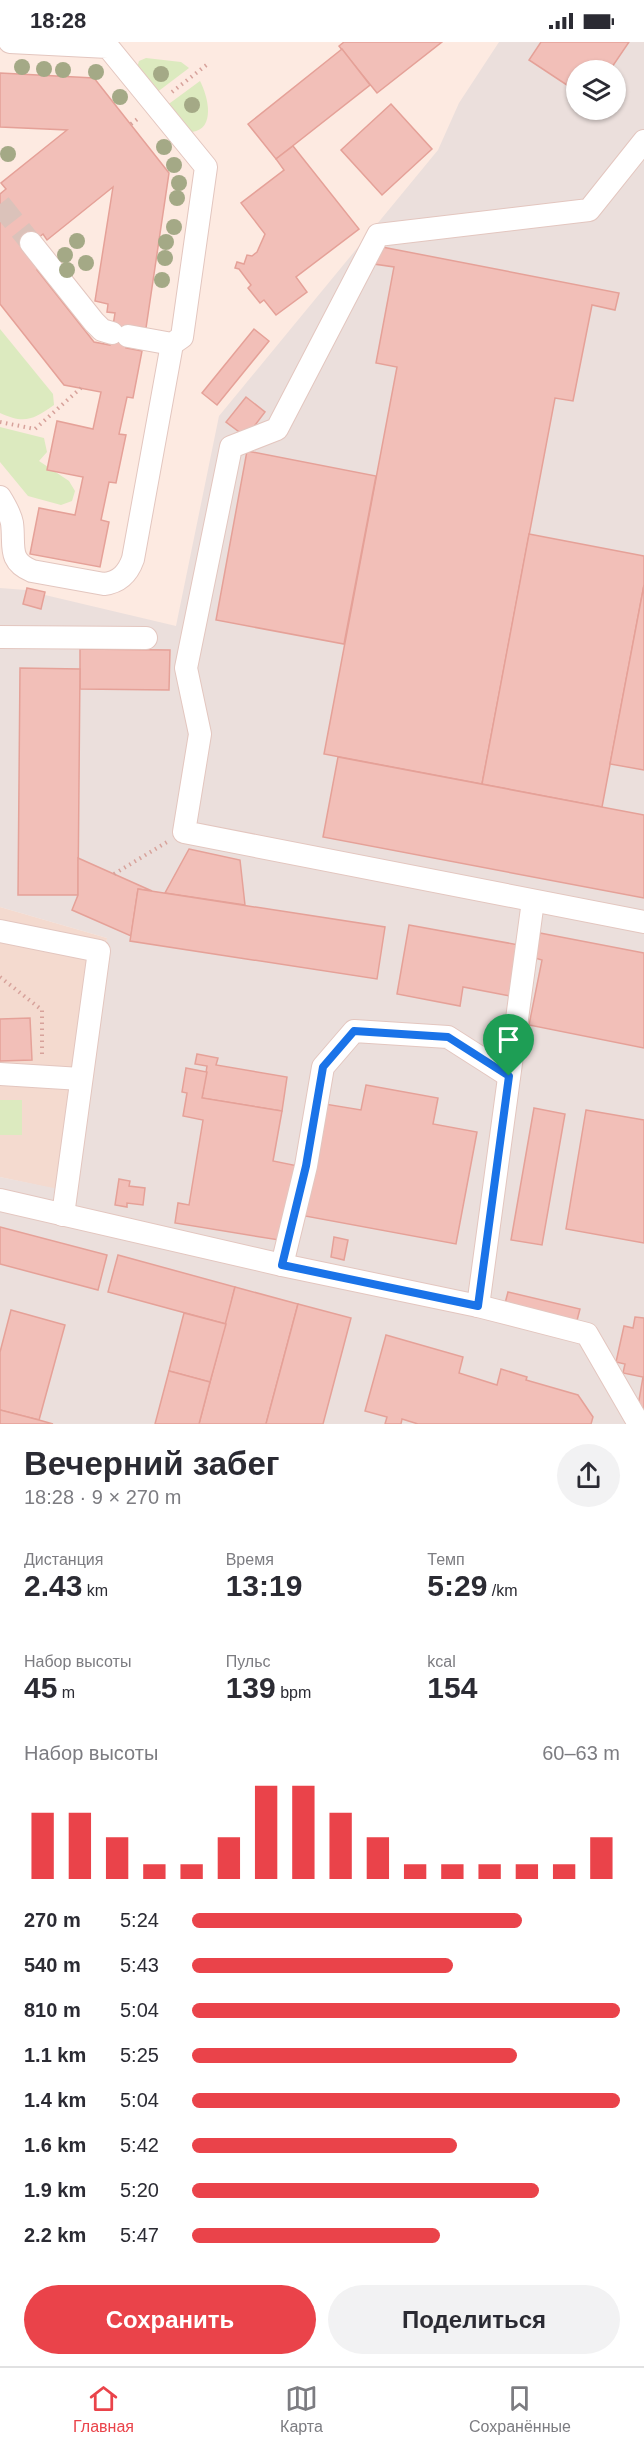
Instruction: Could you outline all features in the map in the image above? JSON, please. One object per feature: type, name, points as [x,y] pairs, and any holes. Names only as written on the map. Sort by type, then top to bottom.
[{"type":"lane","points":[[10,42],[108,47],[206,167],[182,337],[172,344],[102,330],[31,243]]},
{"type":"lane","points":[[644,141],[589,210],[378,235],[277,429],[231,447],[186,668],[200,734],[184,832],[644,922]]},
{"type":"lane","points":[[0,497],[12,521],[14,554],[17,562],[24,568],[104,584],[116,581],[125,574],[134,559],[172,344]]},
{"type":"lane","points":[[0,637],[146,638]]},
{"type":"lane","points":[[478,1306],[533,901]]},
{"type":"lane","points":[[0,931],[99,951],[63,1215]]},
{"type":"lane","points":[[282,1265],[306,1166],[323,1067],[354,1031],[448,1037],[509,1076]]},
{"type":"lane","points":[[0,1074],[81,1078]]},
{"type":"lane","points":[[0,1200],[282,1265],[478,1306],[587,1334],[639,1424]]},
{"type":"path","points":[[0,422],[35,429],[81,388]]},
{"type":"path","points":[[114,874],[184,832]]},
{"type":"path","points":[[0,977],[42,1010],[42,1077]]},
{"type":"shaded area","points":[[499,42],[644,42],[644,1424],[0,1424],[0,1177],[78,1193],[107,938],[0,907],[0,588],[26,590],[27,588],[45,592],[45,595],[176,626],[219,416],[438,150],[459,103]]},
{"type":"shaded area","points":[[0,907],[107,938],[78,1194],[0,1177]]},
{"type":"green space","points":[[146,58],[181,62],[189,68],[156,93],[137,68],[139,61]]},
{"type":"green space","points":[[200,81],[206,95],[207,118],[200,130],[192,132],[166,106]]},
{"type":"green space","points":[[0,329],[53,394],[54,405],[34,417],[22,419],[0,413]]},
{"type":"green space","points":[[0,427],[44,438],[47,452],[39,461],[69,481],[75,491],[72,501],[61,505],[28,496],[0,462]]},
{"type":"green space","points":[[0,1100],[22,1100],[22,1135],[0,1135]]},
{"type":"building","points":[[344,42],[442,42],[377,93],[339,46]]},
{"type":"building","points":[[541,42],[629,42],[617,60],[566,60],[566,84],[529,60]]},
{"type":"building","points":[[342,49],[370,85],[276,159],[248,124]]},
{"type":"building","points":[[0,73],[94,78],[169,173],[146,328],[130,326],[126,348],[142,351],[133,398],[127,397],[119,434],[126,435],[116,483],[109,482],[101,520],[109,522],[100,567],[30,554],[39,508],[75,515],[83,477],[47,470],[57,421],[93,429],[101,392],[64,385],[0,304],[0,194],[6,189],[1,183],[67,130],[0,127]],"holes":[[[113,187],[95,301],[108,304],[107,312],[115,313],[110,345],[94,342],[37,270],[41,267],[26,248],[43,234],[47,240]]]},
{"type":"building","points":[[391,104],[432,149],[382,195],[341,150]]},
{"type":"building","points":[[293,146],[359,229],[296,277],[307,292],[276,315],[264,300],[260,303],[248,288],[251,285],[239,269],[235,268],[237,262],[244,264],[247,255],[252,256],[257,252],[265,234],[241,203],[284,170],[276,159]]},
{"type":"building","points":[[377,246],[619,293],[615,310],[592,305],[573,401],[555,398],[482,784],[324,754],[397,367],[376,363],[394,267],[374,264]]},
{"type":"building","points":[[254,329],[269,341],[217,405],[202,393]]},
{"type":"building","points":[[246,397],[265,412],[246,437],[226,422]]},
{"type":"building","points":[[247,451],[376,476],[344,644],[216,620]]},
{"type":"building","points":[[529,534],[644,556],[644,585],[602,807],[482,784]]},
{"type":"building","points":[[644,585],[644,770],[610,764]]},
{"type":"building","points":[[27,588],[45,592],[41,609],[23,604]]},
{"type":"building","points":[[80,649],[170,650],[169,690],[80,689]]},
{"type":"building","points":[[20,668],[80,669],[78,895],[18,895]]},
{"type":"building","points":[[338,757],[644,815],[644,898],[323,837]]},
{"type":"building","points":[[189,849],[240,860],[245,905],[165,893]]},
{"type":"building","points":[[78,858],[152,891],[138,889],[131,936],[72,910],[78,895]]},
{"type":"building","points":[[138,889],[385,927],[377,979],[130,941]]},
{"type":"building","points":[[409,925],[519,945],[510,996],[463,987],[460,1006],[397,994]]},
{"type":"building","points":[[540,933],[644,953],[644,1048],[529,1025],[542,960],[535,958]]},
{"type":"building","points":[[30,1018],[32,1060],[0,1061],[0,1019]]},
{"type":"building","points":[[197,1054],[218,1058],[216,1065],[287,1077],[282,1111],[202,1098],[207,1066],[195,1064]]},
{"type":"building","points":[[186,1068],[207,1072],[202,1098],[282,1111],[273,1161],[298,1166],[279,1240],[175,1223],[178,1203],[189,1205],[203,1120],[183,1116],[187,1093],[182,1092]]},
{"type":"building","points":[[366,1085],[438,1098],[433,1124],[477,1132],[456,1244],[305,1216],[325,1104],[361,1110]]},
{"type":"building","points":[[534,1108],[565,1114],[542,1245],[511,1240]]},
{"type":"building","points":[[586,1110],[644,1120],[644,1243],[566,1229]]},
{"type":"building","points":[[119,1179],[130,1181],[129,1186],[145,1188],[143,1205],[127,1203],[127,1207],[115,1205]]},
{"type":"building","points":[[0,1227],[107,1255],[98,1290],[0,1264]]},
{"type":"building","points":[[334,1237],[348,1240],[344,1260],[331,1257]]},
{"type":"building","points":[[118,1255],[235,1287],[226,1324],[108,1292]]},
{"type":"building","points":[[235,1287],[298,1304],[266,1424],[199,1424]]},
{"type":"building","points":[[508,1292],[580,1309],[575,1328],[503,1311]]},
{"type":"building","points":[[298,1304],[351,1318],[323,1424],[266,1424]]},
{"type":"building","points":[[11,1310],[65,1325],[39,1420],[0,1410],[0,1352]]},
{"type":"building","points":[[184,1313],[226,1324],[210,1382],[169,1371]]},
{"type":"building","points":[[635,1317],[644,1318],[644,1415],[638,1406],[643,1377],[623,1373],[625,1364],[616,1362],[624,1326],[633,1328]]},
{"type":"building","points":[[386,1335],[463,1357],[459,1373],[497,1385],[501,1369],[527,1377],[526,1380],[578,1395],[593,1417],[591,1424],[418,1424],[402,1419],[401,1424],[385,1424],[387,1417],[365,1411]]},
{"type":"building","points":[[169,1371],[210,1382],[199,1424],[155,1424]]},
{"type":"building","points":[[0,1410],[39,1420],[53,1424],[0,1424]]},
{"type":"tunnel","points":[[0,204],[31,243]]},
{"type":"route","points":[[354,1031],[448,1037],[509,1076],[478,1306],[282,1265],[306,1166],[323,1067],[354,1031]]}]
